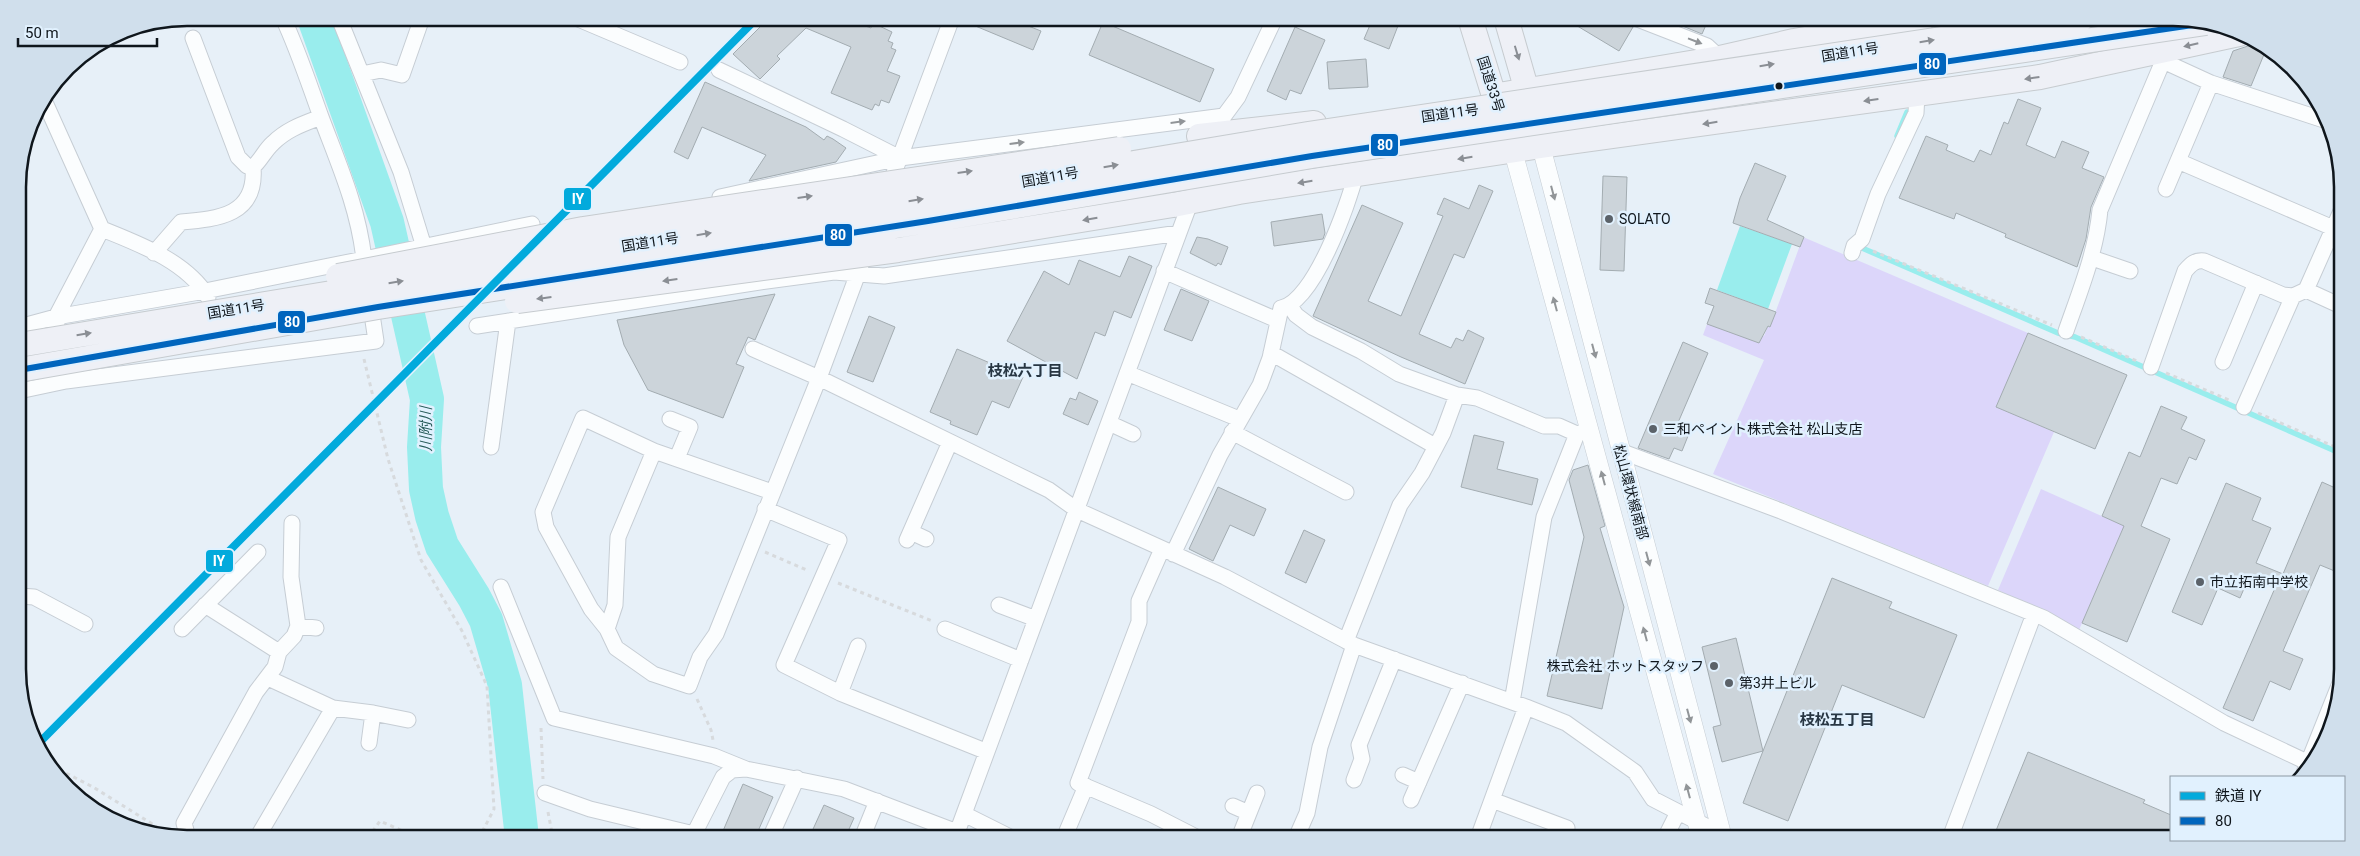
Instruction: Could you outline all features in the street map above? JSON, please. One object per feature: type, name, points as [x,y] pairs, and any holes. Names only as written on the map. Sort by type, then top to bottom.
[{"type":"highway","points":[[1508,26],[1541,146]]},
{"type":"highway","name":"国道11号","points":[[244,308],[296,285],[583,229],[1217,130],[1322,122],[1493,96],[1720,58],[1794,41],[1878,26]]},
{"type":"highway","name":"国道11号","points":[[27,344],[1298,136],[2028,26]]},
{"type":"highway","name":"国道33号","points":[[1472,27],[1493,96],[1514,151]]},
{"type":"highway","name":"国道11号","points":[[27,369],[388,306],[928,222],[1158,181],[1476,130],[2181,27]]},
{"type":"highway","points":[[245,331],[301,334],[454,309],[898,250],[1356,174],[1541,146],[2040,77],[2162,56],[2229,37]]},
{"type":"street","points":[[958,830],[1179,232],[1182,203],[1217,130],[1238,97],[1271,26]]},
{"type":"street","points":[[1656,26],[1707,46],[1720,58]]},
{"type":"street","points":[[27,389],[66,381],[376,341],[371,258],[361,233],[353,200],[321,117],[301,58],[287,27]]},
{"type":"street","points":[[342,27],[401,172],[421,247]]},
{"type":"street","points":[[362,74],[381,70],[402,75],[419,27]]},
{"type":"street","points":[[597,27],[680,62]]},
{"type":"street","points":[[772,492],[654,451],[583,418],[543,512],[546,527],[591,609],[607,629],[616,648],[653,674],[689,686],[700,657],[716,634],[819,378],[949,27]]},
{"type":"street","points":[[193,38],[238,157],[247,166],[253,167]]},
{"type":"street","points":[[2066,331],[2092,258],[2100,210],[2162,56],[2211,84],[2318,119]]},
{"type":"street","points":[[718,70],[844,129],[900,158]]},
{"type":"street","points":[[2166,189],[2211,84]]},
{"type":"street","points":[[1852,253],[1854,246],[1862,239],[1878,194],[1916,113],[1917,94]]},
{"type":"street","points":[[48,108],[102,229],[154,253],[184,271],[205,291],[246,357]]},
{"type":"street","points":[[154,253],[181,222],[214,219],[242,205],[254,184],[253,167],[272,144],[288,130],[321,117]]},
{"type":"street","points":[[577,220],[737,194],[900,158],[1217,130]]},
{"type":"street","points":[[1217,130],[1240,192]]},
{"type":"street","name":"松山環状線南部","points":[[1541,146],[1620,451],[1722,829]]},
{"type":"street","name":"松山環状線南部","points":[[1514,151],[1583,432],[1698,829]]},
{"type":"street","points":[[2178,161],[2333,228],[2244,407]]},
{"type":"street","points":[[1181,830],[1151,814],[1078,783],[1139,622],[1139,601],[1260,385],[1271,353],[1281,308],[1290,306],[1301,295],[1330,246],[1348,206],[1356,174]]},
{"type":"street","points":[[627,212],[638,302]]},
{"type":"street","points":[[27,325],[56,317],[205,291],[532,224]]},
{"type":"street","points":[[66,381],[56,317],[102,229]]},
{"type":"street","points":[[477,326],[789,278],[834,272],[884,276],[1179,232]]},
{"type":"street","points":[[2092,258],[2130,271]]},
{"type":"street","points":[[2151,366],[2186,272],[2191,264],[2198,260],[2284,295],[2300,293],[2334,304]]},
{"type":"street","points":[[1164,271],[1277,320]]},
{"type":"street","points":[[2224,362],[2256,283]]},
{"type":"street","points":[[1290,306],[1296,315],[1312,327],[1361,351],[1399,374],[1457,395],[1477,398],[1544,426],[1559,426],[1583,432],[1544,518],[1519,704],[1492,800],[1481,829]]},
{"type":"street","points":[[491,447],[508,321]]},
{"type":"street","points":[[752,349],[819,378],[1049,490],[1077,510],[1225,577],[1350,643],[1566,723],[1634,772],[1653,799],[1678,812],[1697,829]]},
{"type":"street","points":[[1271,353],[1435,446]]},
{"type":"street","points":[[1127,373],[1236,426],[1346,492]]},
{"type":"street","points":[[1300,829],[1307,813],[1320,747],[1350,643],[1400,504],[1422,473],[1435,446],[1444,433],[1457,395]]},
{"type":"street","points":[[670,419],[690,427],[677,458]]},
{"type":"street","points":[[1109,423],[1133,434]]},
{"type":"street","points":[[926,539],[909,536],[950,442]]},
{"type":"street","points":[[607,629],[615,605],[618,537],[654,451]]},
{"type":"street","points":[[1620,451],[1781,511],[2034,614],[2302,765]]},
{"type":"street","points":[[765,509],[839,540],[784,666],[840,693],[986,751]]},
{"type":"street","points":[[186,830],[184,823],[256,692],[276,667],[279,652],[294,636],[298,626],[291,577],[292,523]]},
{"type":"street","points":[[292,540],[307,540]]},
{"type":"street","points":[[182,629],[258,552]]},
{"type":"street","points":[[501,587],[554,718],[671,748],[714,756],[746,769],[844,789],[944,830]]},
{"type":"street","points":[[26,596],[34,597],[85,624]]},
{"type":"street","points":[[206,605],[279,652]]},
{"type":"street","points":[[999,605],[1036,620]]},
{"type":"street","points":[[1953,829],[2034,614]]},
{"type":"street","points":[[298,626],[316,628]]},
{"type":"street","points":[[945,629],[1020,660]]},
{"type":"street","points":[[840,693],[858,646]]},
{"type":"street","points":[[1354,780],[1362,759],[1359,745],[1394,659]]},
{"type":"street","points":[[268,678],[333,708],[408,720]]},
{"type":"street","points":[[1412,800],[1462,684]]},
{"type":"street","points":[[262,830],[333,708]]},
{"type":"street","points":[[368,743],[373,713]]},
{"type":"street","points":[[696,830],[723,777],[732,770],[746,769]]},
{"type":"street","points":[[1403,775],[1419,782]]},
{"type":"street","points":[[774,830],[797,778]]},
{"type":"street","points":[[1068,830],[1086,786]]},
{"type":"street","points":[[545,793],[590,808],[670,830]]},
{"type":"street","points":[[1243,829],[1257,793]]},
{"type":"street","points":[[1492,800],[1567,828]]},
{"type":"street","points":[[865,830],[877,801]]},
{"type":"street","points":[[1232,806],[1249,814]]},
{"type":"street","points":[[1669,829],[1678,812]]},
{"type":"street","points":[[964,814],[995,830]]},
{"type":"path","points":[[1862,239],[1865,248],[2151,366],[2334,446]]},
{"type":"path","points":[[364,359],[388,459],[421,560],[462,631],[487,686],[494,809],[483,830]]},
{"type":"path","points":[[750,546],[938,623],[945,629]]},
{"type":"path","points":[[689,686],[700,703],[711,730],[714,756]]},
{"type":"path","points":[[547,700],[540,731],[541,770],[552,830]]},
{"type":"path","points":[[64,772],[93,787],[159,827]]},
{"type":"path","points":[[374,830],[380,821],[401,830]]},
{"type":"shaded area","points":[[1803,237],[2028,333],[1997,407],[2054,432],[1988,586],[1713,474],[1764,360],[1703,335],[1707,324],[1764,336],[1768,326],[1770,327]]},
{"type":"shaded area","points":[[2041,489],[2124,526],[2079,630],[1998,590]]},
{"type":"water","points":[[1740,226],[1792,244],[1768,309],[1717,290]]},
{"type":"building","points":[[1369,26],[1398,26],[1389,49],[1364,39]]},
{"type":"building","points":[[1578,26],[1632,26],[1619,51]]},
{"type":"building","points":[[1683,26],[1705,26],[1702,34]]},
{"type":"building","points":[[760,27],[881,27],[892,32],[888,41],[893,43],[891,48],[896,50],[887,71],[900,76],[889,103],[881,100],[879,106],[875,104],[872,110],[831,93],[851,47],[806,28],[777,56],[780,59],[760,79],[733,54]]},
{"type":"building","points":[[977,27],[1030,27],[1041,31],[1033,50]]},
{"type":"building","points":[[1101,27],[1114,27],[1214,69],[1200,102],[1089,55]]},
{"type":"building","points":[[1295,27],[1325,40],[1301,94],[1290,90],[1286,100],[1267,91]]},
{"type":"building","points":[[2249,46],[2264,55],[2251,86],[2223,77],[2233,51]]},
{"type":"building","points":[[1366,59],[1368,87],[1329,89],[1327,62]]},
{"type":"building","points":[[705,82],[806,127],[824,140],[827,136],[846,148],[836,162],[749,181],[766,155],[702,127],[688,159],[674,152]]},
{"type":"building","points":[[2018,99],[2041,108],[2026,145],[2055,158],[2062,141],[2089,152],[2082,168],[2104,177],[2091,207],[2086,239],[2077,267],[2005,237],[2006,234],[1956,213],[1954,219],[1899,198],[1926,136],[1948,145],[1946,150],[1974,162],[1980,150],[1991,155],[2004,122],[2008,124]]},
{"type":"building","points":[[1755,163],[1786,176],[1767,220],[1804,237],[1800,247],[1733,223],[1740,198]]},
{"type":"building","points":[[1603,176],[1627,177],[1624,271],[1600,270]]},
{"type":"building","points":[[1479,185],[1493,191],[1464,258],[1454,254],[1419,334],[1451,348],[1456,338],[1463,341],[1468,330],[1484,338],[1465,384],[1313,316],[1362,205],[1403,223],[1368,301],[1401,316],[1443,216],[1437,214],[1444,198],[1469,209]]},
{"type":"building","points":[[1322,214],[1325,233],[1323,239],[1274,246],[1271,222]]},
{"type":"building","points":[[1197,237],[1228,247],[1221,265],[1218,263],[1216,266],[1190,253]]},
{"type":"building","points":[[1129,256],[1152,266],[1131,318],[1114,311],[1105,336],[1095,332],[1077,379],[1007,341],[1044,271],[1069,285],[1079,260],[1120,277]]},
{"type":"building","points":[[1710,288],[1776,312],[1770,327],[1768,326],[1759,343],[1707,324],[1714,306],[1705,303]]},
{"type":"building","points":[[1181,289],[1209,301],[1192,341],[1164,330]]},
{"type":"building","points":[[775,294],[755,340],[748,337],[736,364],[744,367],[723,418],[648,390],[624,345],[617,320]]},
{"type":"building","points":[[869,316],[895,327],[873,382],[847,372]]},
{"type":"building","points":[[2028,333],[2127,375],[2095,449],[1996,407]]},
{"type":"building","points":[[1683,342],[1708,353],[1677,425],[1690,431],[1682,451],[1674,448],[1669,459],[1638,448]]},
{"type":"building","points":[[957,349],[1023,377],[1009,408],[992,401],[977,435],[950,424],[951,421],[930,412]]},
{"type":"building","points":[[1079,392],[1098,401],[1088,425],[1063,414],[1070,398],[1076,400]]},
{"type":"building","points":[[2161,406],[2187,417],[2181,429],[2205,440],[2196,460],[2189,457],[2177,484],[2161,478],[2141,526],[2170,539],[2127,642],[2082,623],[2124,526],[2102,516],[2129,452],[2140,457]]},
{"type":"building","points":[[1474,435],[1504,442],[1497,469],[1538,479],[1532,505],[1461,487]]},
{"type":"building","points":[[1588,465],[1605,526],[1600,528],[1624,607],[1602,709],[1547,696],[1584,537],[1569,480],[1573,470]]},
{"type":"building","points":[[2322,482],[2334,487],[2334,571],[2320,565],[2283,651],[2303,659],[2290,690],[2270,681],[2253,721],[2223,708],[2275,588],[2249,577],[2240,598],[2218,588],[2202,625],[2172,612],[2226,483],[2261,498],[2252,520],[2271,528],[2256,563],[2283,574]]},
{"type":"building","points":[[1218,487],[1266,509],[1254,536],[1230,525],[1213,561],[1189,549]]},
{"type":"building","points":[[1304,530],[1325,540],[1306,583],[1285,573]]},
{"type":"building","points":[[1832,578],[1892,602],[1889,608],[1957,635],[1924,718],[1842,685],[1788,821],[1743,803]]},
{"type":"building","name":"第3井上ビル","points":[[1736,638],[1763,751],[1722,762],[1713,727],[1721,725],[1702,647]]},
{"type":"building","points":[[2028,752],[2145,800],[2143,803],[2170,815],[2170,829],[1997,829]]},
{"type":"building","points":[[743,784],[773,797],[759,830],[724,830]]},
{"type":"building","points":[[824,805],[854,818],[849,830],[813,830]]},
{"type":"waterway","name":"川附川","points":[[317,27],[387,222],[427,399],[424,447],[426,489],[432,516],[442,546],[486,620],[505,685],[521,830]]},
{"type":"waterway","points":[[1897,136],[1907,112]]},
{"type":"waterway","points":[[1862,248],[2058,333],[2075,337],[2334,450]]},
{"type":"rail line","name":"IY","points":[[43,739],[748,27]]},
{"type":"transit line","name":"80","points":[[27,369],[378,307],[928,221],[1312,156],[2181,27]]},
{"type":"place","name":"SOLATO","points":[[1609,219]]},
{"type":"place","name":"三和ペイント株式会社 松山支店","points":[[1653,429]]},
{"type":"place","name":"市立拓南中学校","points":[[2200,582]]},
{"type":"place","name":"株式会社 ホットスタッフ","points":[[1714,666]]},
{"type":"place","name":"第3井上ビル","points":[[1729,683]]},
{"type":"district","name":"枝松六丁目","points":[[1025,371]]},
{"type":"district","name":"枝松五丁目","points":[[1837,720]]}]
